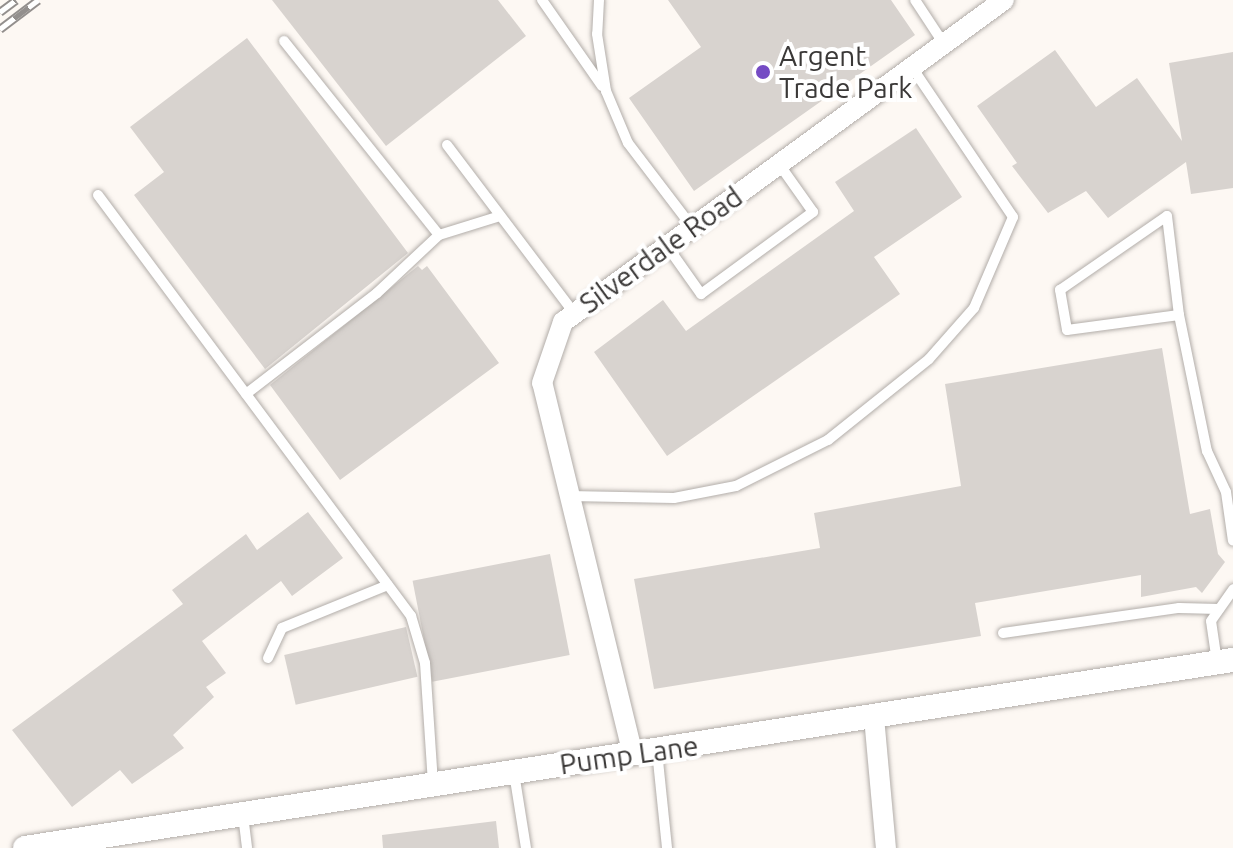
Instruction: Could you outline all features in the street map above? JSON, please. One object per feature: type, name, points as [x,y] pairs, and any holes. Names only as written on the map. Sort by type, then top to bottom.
[{"type":"street","name":"Silverdale Road","points":[[645,753],[569,496],[542,383],[563,322],[1004,0]]},
{"type":"street","name":"Pump Lane","points":[[25,848],[1225,661]]},
{"type":"street","points":[[874,717],[886,848]]},
{"type":"lane","points":[[542,0],[606,91],[628,143],[692,227]]},
{"type":"lane","points":[[599,0],[597,34],[606,91]]},
{"type":"lane","points":[[915,0],[944,44]]},
{"type":"lane","points":[[284,41],[439,235]]},
{"type":"lane","points":[[569,496],[674,498],[736,486],[828,440],[929,359],[974,308],[1013,217],[912,67]]},
{"type":"lane","points":[[447,145],[574,313]]},
{"type":"lane","points":[[667,246],[701,294],[813,212],[779,164]]},
{"type":"lane","points":[[98,195],[411,616],[425,663],[433,782]]},
{"type":"lane","points":[[246,394],[377,293],[439,235],[500,216]]},
{"type":"lane","points":[[1179,315],[1067,330],[1060,290],[1167,216],[1179,315],[1207,451],[1226,492],[1233,541]]},
{"type":"lane","points":[[268,658],[282,628],[388,585]]},
{"type":"lane","points":[[1225,661],[1211,621],[1233,589]]},
{"type":"lane","points":[[1003,633],[1179,608],[1219,609]]},
{"type":"lane","points":[[645,753],[667,848]]},
{"type":"lane","points":[[514,771],[526,848]]},
{"type":"lane","points":[[242,813],[247,848]]},
{"type":"building","points":[[272,0],[498,0],[526,36],[386,146]]},
{"type":"building","name":"Argent Trade Park","points":[[668,0],[891,0],[915,35],[694,191],[629,98],[701,47]]},
{"type":"building","points":[[247,38],[408,253],[265,369],[134,195],[164,172],[130,127]]},
{"type":"building","points":[[1055,50],[1096,107],[1137,78],[1182,141],[1169,63],[1233,52],[1233,188],[1191,194],[1186,162],[1108,218],[1086,191],[1048,213],[1012,166],[1017,163],[977,106]]},
{"type":"building","points":[[916,128],[962,197],[874,257],[900,294],[667,456],[594,352],[663,300],[686,331],[854,211],[835,182]]},
{"type":"building","points":[[418,266],[422,270],[427,266],[499,363],[340,480],[270,385]]},
{"type":"building","points":[[1162,348],[1190,514],[1210,509],[1218,554],[1225,562],[1202,593],[1196,587],[1141,597],[1141,575],[975,603],[981,636],[654,689],[634,579],[820,548],[814,513],[961,486],[945,384]]},
{"type":"building","points":[[308,512],[343,558],[292,596],[281,581],[202,641],[226,673],[206,687],[214,697],[173,735],[184,748],[132,784],[120,770],[72,807],[12,730],[183,604],[172,590],[246,534],[257,550]]},
{"type":"building","points":[[550,554],[570,655],[432,682],[413,581]]},
{"type":"building","points":[[406,627],[417,677],[296,705],[284,655]]},
{"type":"building","points":[[496,821],[499,848],[383,848],[382,835]]},
{"type":"railway","points":[[0,12],[16,0]]},
{"type":"railway","points":[[0,29],[38,0]]},
{"type":"place","name":"Argent Trade Park","points":[[763,72]]}]
